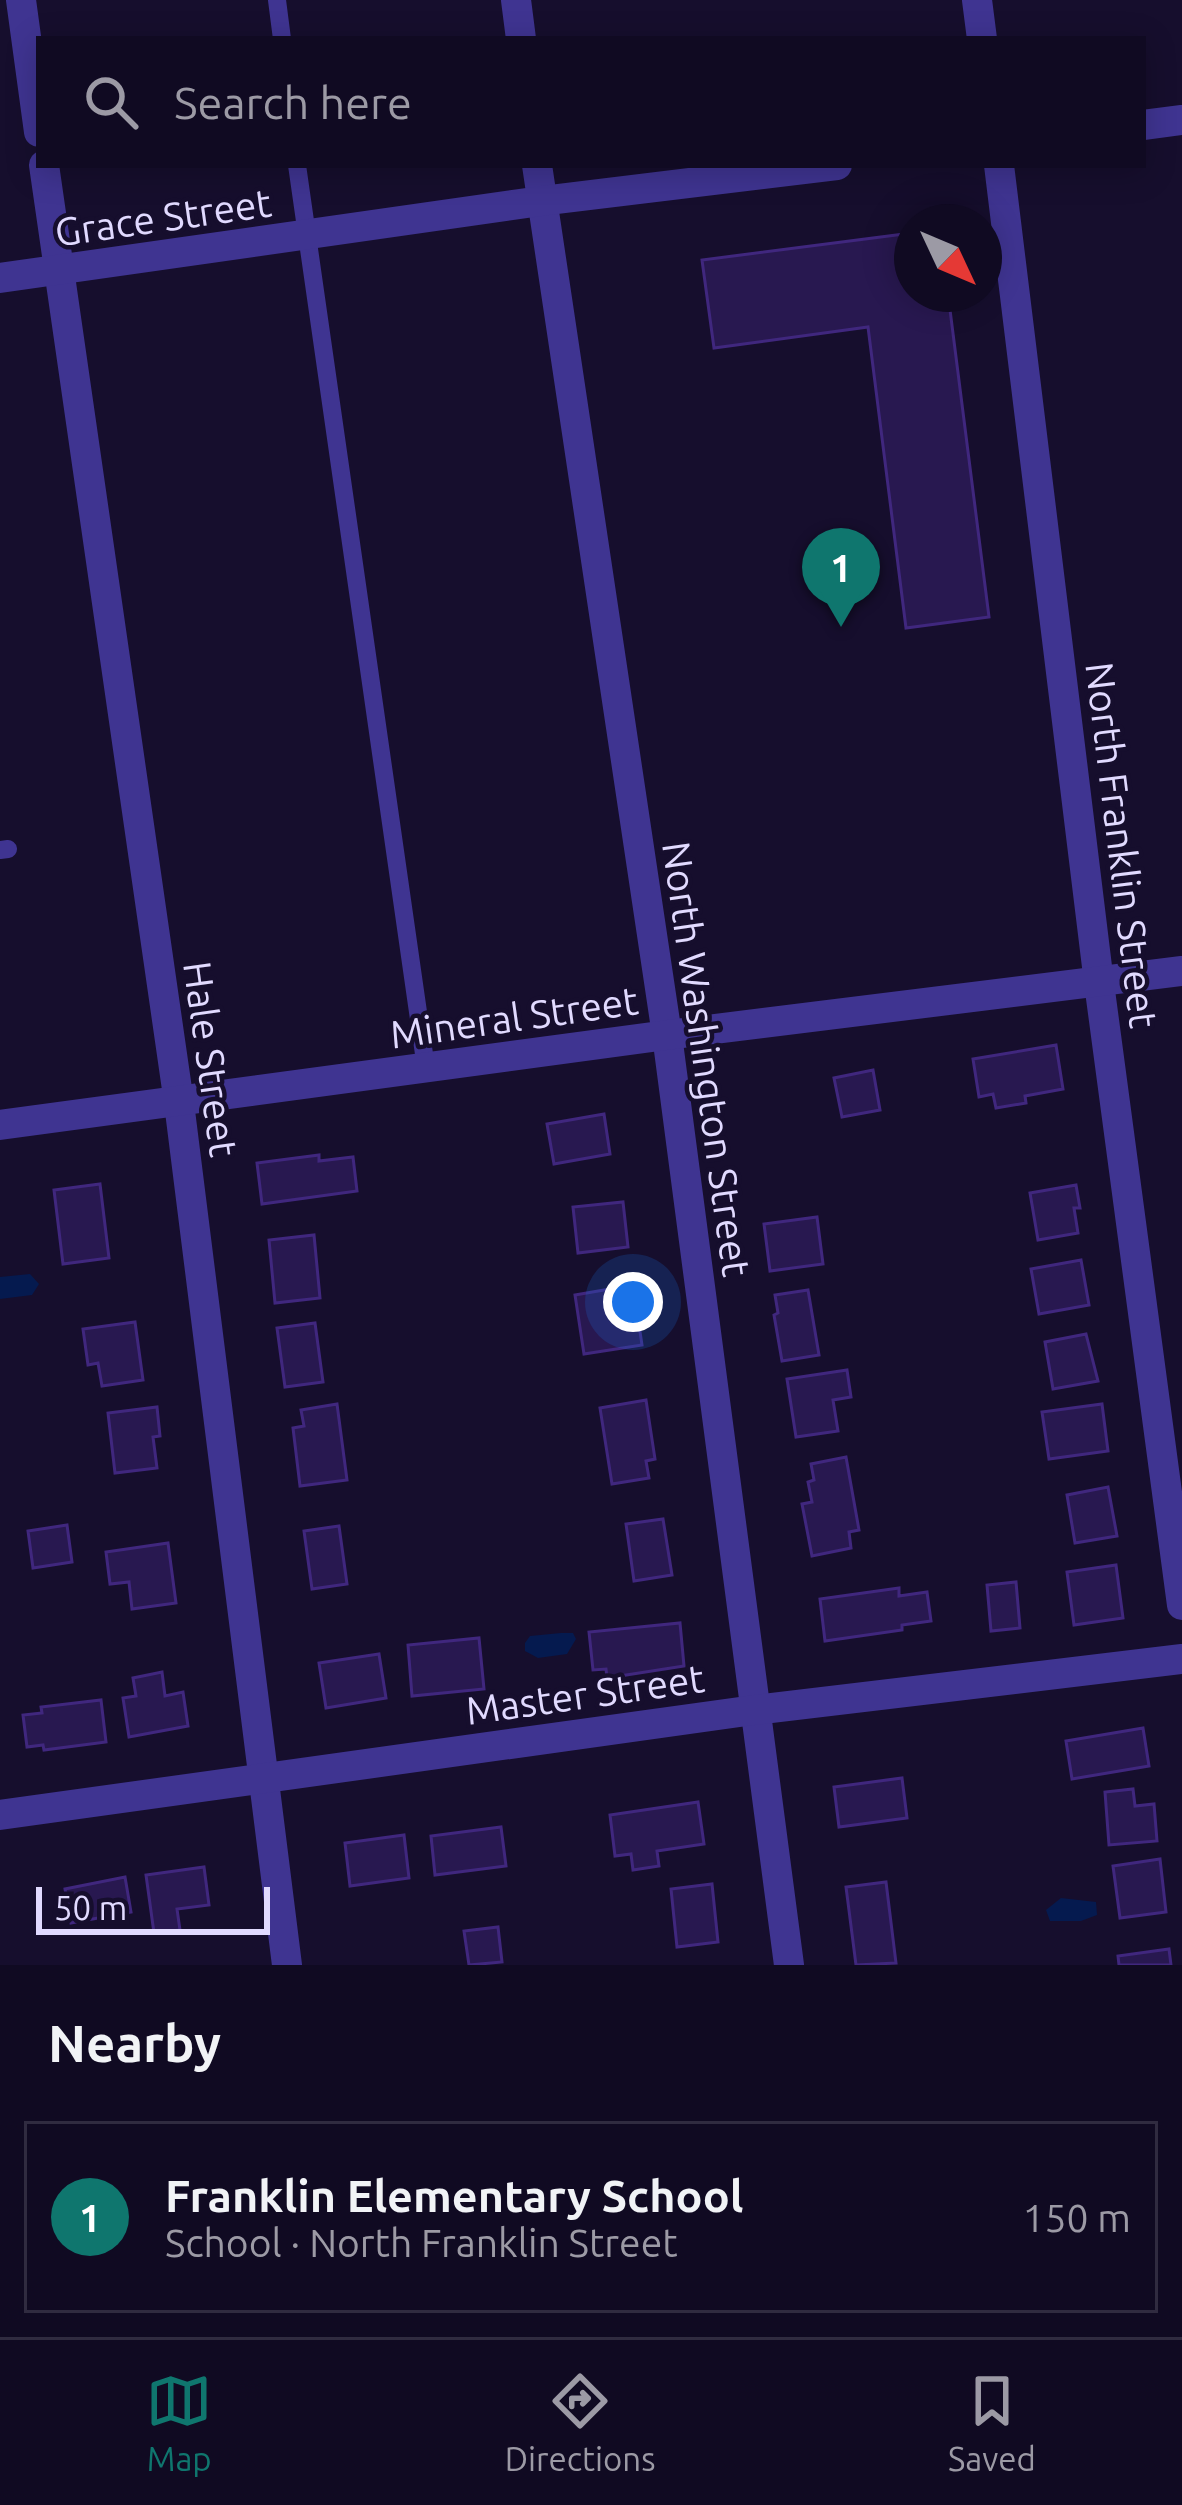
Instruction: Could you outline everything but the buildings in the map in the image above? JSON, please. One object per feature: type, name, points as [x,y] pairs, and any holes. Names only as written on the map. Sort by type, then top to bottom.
[{"type":"street","points":[[21,0],[36,110]]},
{"type":"street","points":[[517,0],[521,36]]},
{"type":"street","points":[[977,0],[982,36]]},
{"type":"street","points":[[1146,125],[1182,120]]},
{"type":"street","name":"Hale Street","points":[[44,168],[179,1102],[287,1965]]},
{"type":"street","name":"North Washington Street","points":[[537,168],[667,1035],[790,1965]]},
{"type":"street","name":"Grace Street","points":[[0,278],[541,201],[812,168]]},
{"type":"street","name":"North Franklin Street","points":[[999,168],[1099,982],[1182,1605]]},
{"type":"street","name":"Mineral Street","points":[[0,1125],[1182,970]]},
{"type":"street","name":"Master Street","points":[[0,1815],[754,1710],[1182,1659]]},
{"type":"lane","points":[[278,0],[282,36]]},
{"type":"lane","points":[[297,168],[426,1068]]},
{"type":"water","points":[[30,1274],[39,1284],[32,1295],[0,1299],[0,1277]]},
{"type":"water","points":[[573,1633],[576,1639],[567,1654],[538,1658],[525,1651],[530,1636]]},
{"type":"water","points":[[1061,1898],[1096,1902],[1097,1915],[1081,1921],[1050,1921],[1046,1910]]},
{"type":"place","name":"Franklin Elementary School","points":[[841,627]]}]
